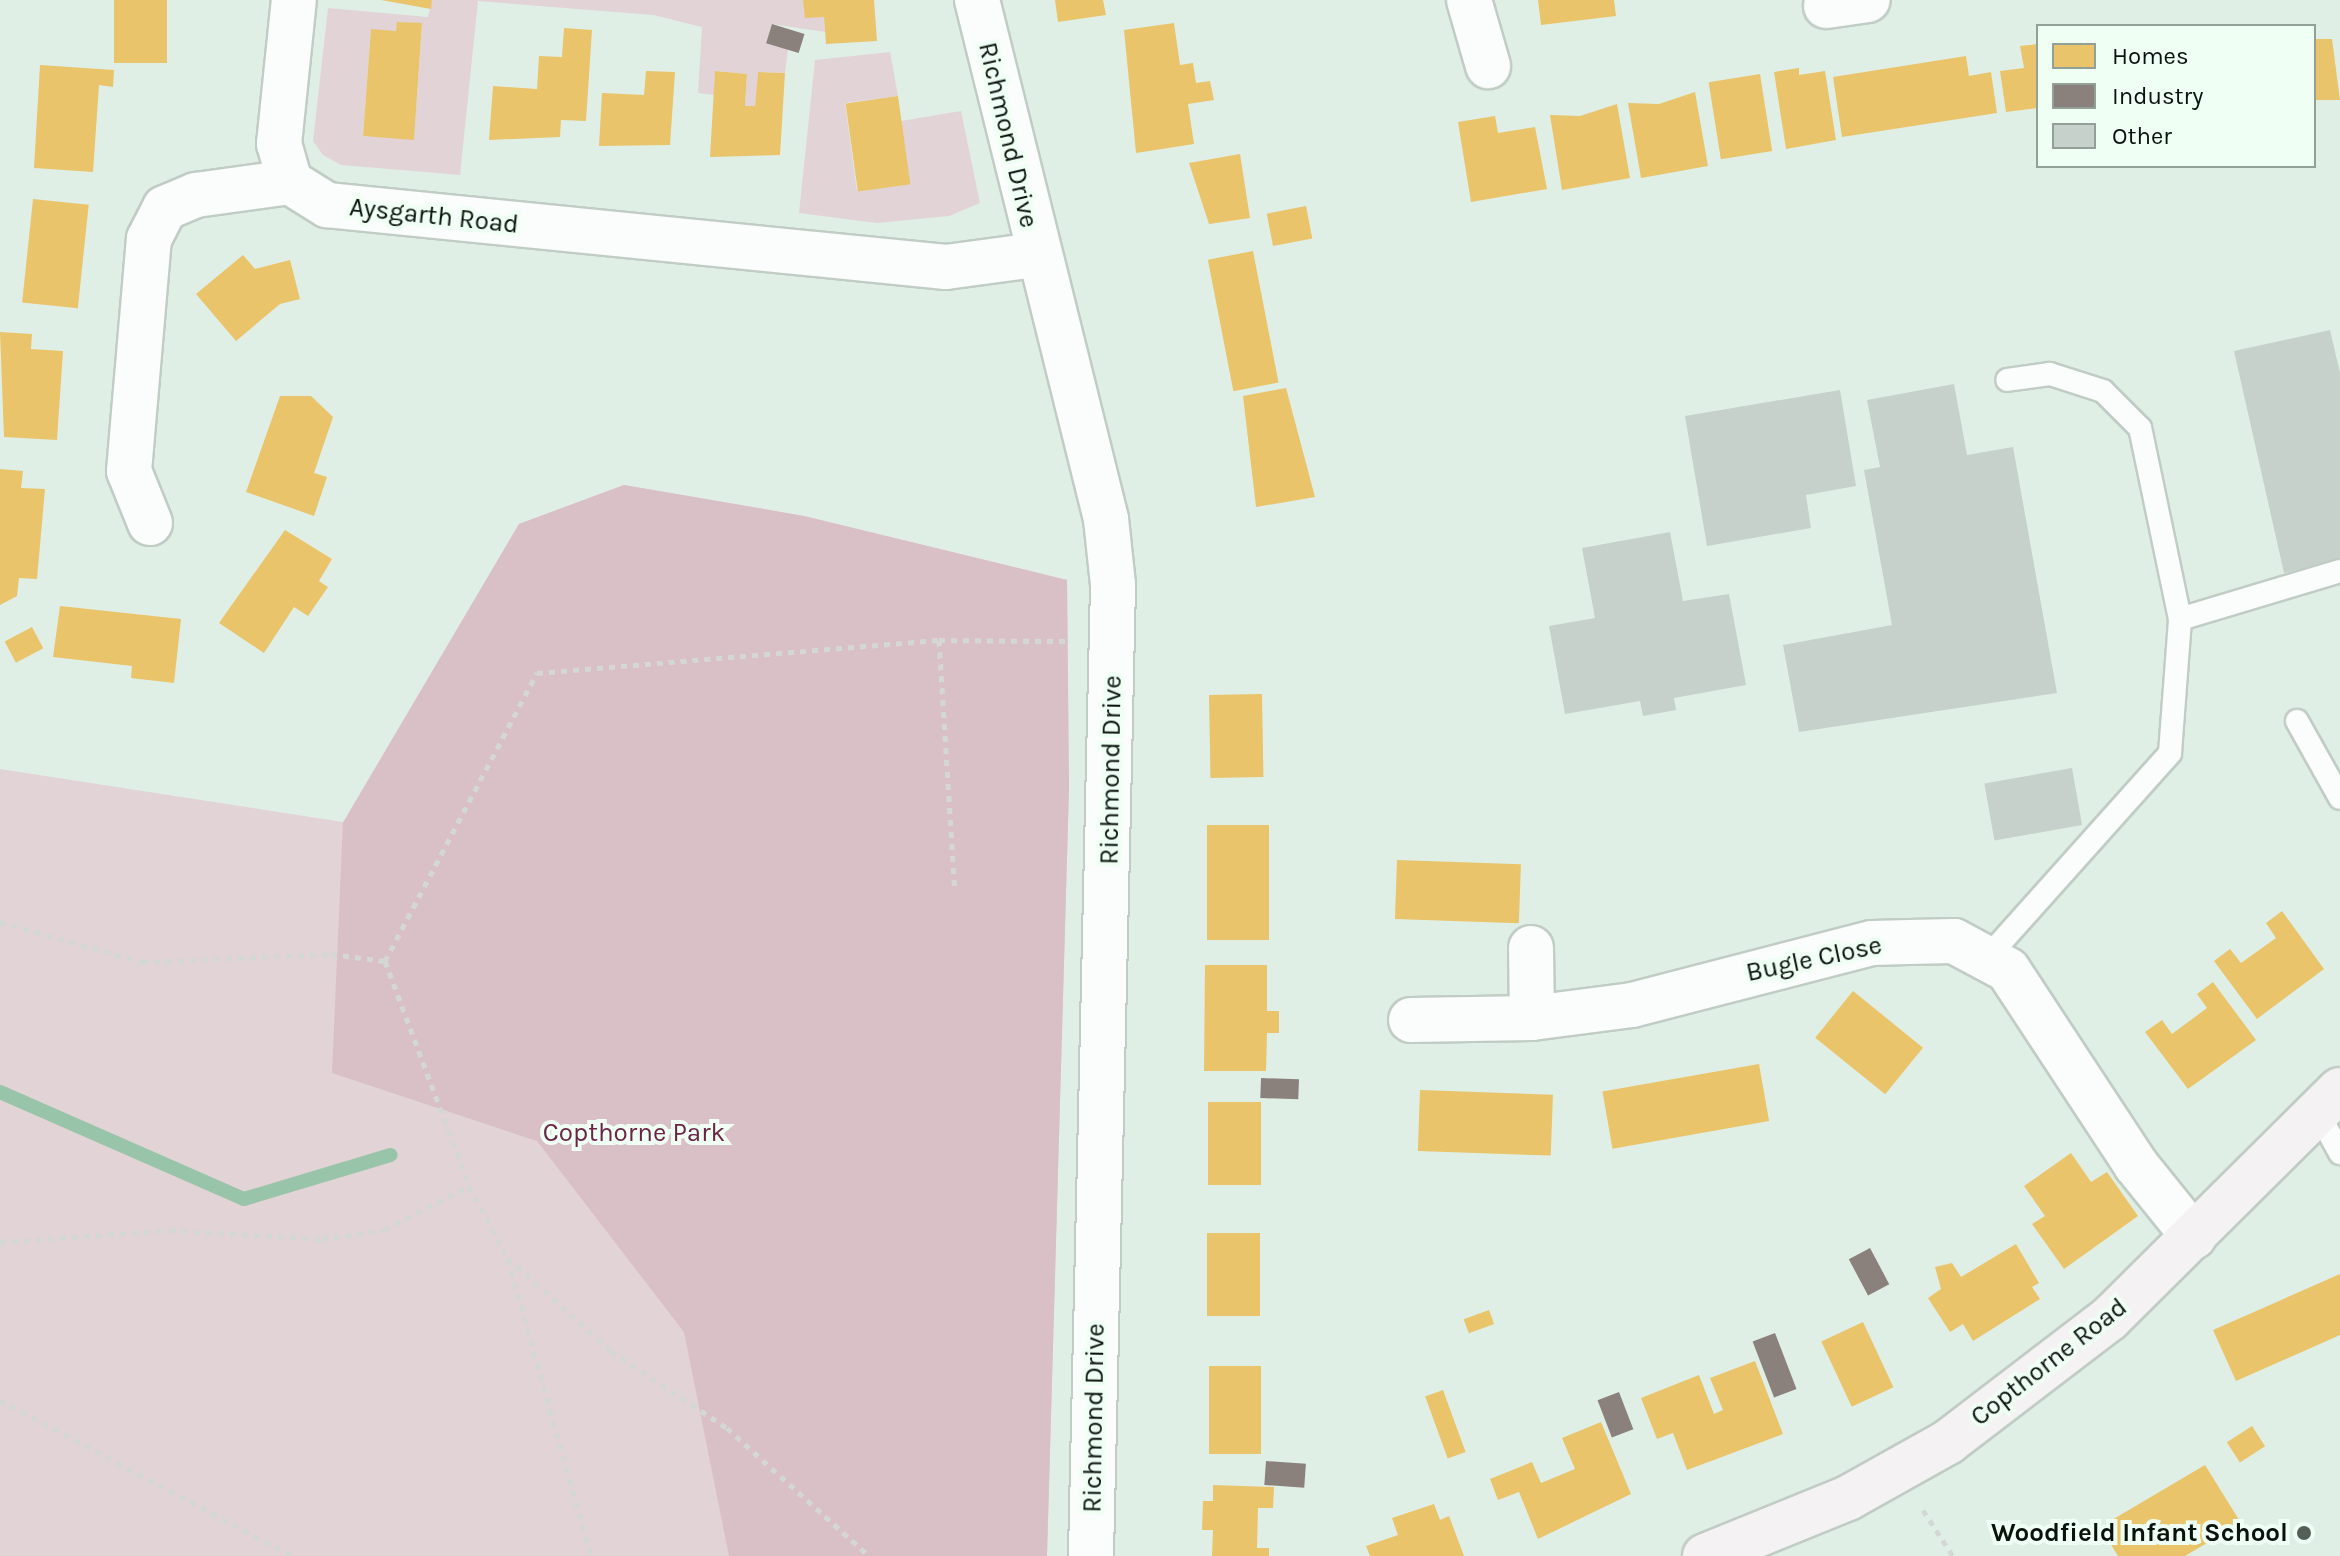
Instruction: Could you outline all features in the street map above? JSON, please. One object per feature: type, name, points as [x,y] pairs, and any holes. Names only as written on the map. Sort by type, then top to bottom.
[{"type":"main road","name":"Copthorne Road","points":[[1705,1556],[1848,1498],[1948,1442],[2109,1319],[2328,1100]]},
{"type":"street","points":[[150,523],[129,471],[149,239],[165,208],[196,195],[290,182],[279,144],[294,0]]},
{"type":"street","name":"Richmond Drive","points":[[977,0],[1035,255],[1106,519],[1114,642],[1091,1556]]},
{"type":"street","points":[[1469,0],[1488,66]]},
{"type":"street","points":[[1826,6],[1868,0]]},
{"type":"street","name":"Aysgarth Road","points":[[290,182],[327,205],[930,266],[1035,255]]},
{"type":"street","name":"Bugle Close","points":[[1411,1020],[1532,1018],[1632,1005],[1872,943],[1954,941],[2008,970],[2136,1165],[2194,1237]]},
{"type":"street","points":[[1531,948],[1532,1018]]},
{"type":"lane","points":[[1986,959],[2170,753],[2180,619],[2140,428],[2103,391],[2050,374],[2007,380]]},
{"type":"lane","points":[[2180,619],[2340,571]]},
{"type":"lane","points":[[2297,721],[2340,798]]},
{"type":"lane","points":[[2328,1100],[2340,1153]]},
{"type":"path","points":[[591,1556],[508,1258],[469,1186],[385,961],[537,673],[939,640],[1114,642]]},
{"type":"path","points":[[939,640],[955,891]]},
{"type":"path","points":[[0,922],[142,962],[331,954],[385,961]]},
{"type":"path","points":[[0,1242],[170,1230],[322,1239],[384,1230],[469,1186]]},
{"type":"path","points":[[508,1258],[611,1351],[727,1428],[869,1556]]},
{"type":"path","points":[[0,1400],[292,1556]]},
{"type":"path","points":[[1925,1514],[1953,1556]]},
{"type":"green space","points":[[432,0],[803,0],[824,17],[825,32],[772,24],[767,43],[788,49],[785,73],[758,72],[755,106],[745,106],[747,74],[715,71],[714,95],[698,93],[702,27],[653,15],[478,1],[460,175],[341,165],[323,155],[313,141],[328,8],[428,17]],"holes":[[[398,22],[422,24],[414,139],[363,136],[371,30],[396,31]]]},
{"type":"green space","points":[[890,52],[898,96],[845,103],[857,191],[901,121],[961,111],[980,203],[949,216],[877,223],[799,213],[815,60]]},
{"type":"green space","name":"Copthorne Park","points":[[624,485],[804,516],[1067,580],[1069,788],[1047,1556],[0,1556],[0,769],[343,822],[519,524]]},
{"type":"green space","points":[[624,485],[804,516],[1067,580],[1069,788],[1047,1556],[729,1556],[684,1332],[537,1141],[332,1073],[343,823],[519,524]]},
{"type":"building: Homes","points":[[114,0],[167,0],[167,63],[114,63]]},
{"type":"building: Homes","points":[[381,0],[432,0],[431,9]]},
{"type":"building: Homes","points":[[803,0],[874,0],[877,41],[826,44],[824,17],[805,18]]},
{"type":"building: Homes","points":[[1055,0],[1103,0],[1106,15],[1058,22]]},
{"type":"building: Homes","points":[[1538,0],[1614,0],[1616,16],[1541,25]]},
{"type":"building: Homes","points":[[397,22],[422,23],[414,140],[363,136],[371,29],[396,31]]},
{"type":"building: Homes","points":[[1174,23],[1180,65],[1193,63],[1196,83],[1210,81],[1214,100],[1188,104],[1194,144],[1136,153],[1124,30]]},
{"type":"building: Homes","points":[[564,28],[592,30],[586,121],[561,120],[560,137],[489,140],[493,86],[537,89],[539,56],[562,57]]},
{"type":"building: Homes","points":[[2316,39],[2332,39],[2340,100],[2316,100]]},
{"type":"building: Homes","points":[[2036,44],[2036,108],[2006,112],[2000,71],[2024,68],[2020,46]]},
{"type":"building: Homes","points":[[1966,56],[1969,76],[1991,72],[1997,113],[1842,137],[1833,77]]},
{"type":"building: Homes","points":[[40,65],[114,70],[113,87],[99,85],[93,172],[34,168]]},
{"type":"building: Homes","points":[[1799,68],[1799,75],[1825,71],[1836,140],[1786,149],[1774,72]]},
{"type":"building: Homes","points":[[646,71],[675,72],[670,145],[599,146],[602,93],[644,95]]},
{"type":"building: Homes","points":[[715,71],[747,74],[745,106],[755,106],[758,72],[785,73],[780,155],[710,157]]},
{"type":"building: Homes","points":[[1760,74],[1772,151],[1721,159],[1709,82]]},
{"type":"building: Homes","points":[[1695,92],[1708,166],[1641,178],[1628,103],[1659,104]]},
{"type":"building: Homes","points":[[898,96],[910,184],[858,192],[846,103]]},
{"type":"building: Homes","points":[[1617,104],[1630,178],[1562,190],[1550,115],[1580,116]]},
{"type":"building: Homes","points":[[1495,116],[1498,133],[1535,127],[1547,189],[1471,202],[1458,122]]},
{"type":"building: Homes","points":[[1240,154],[1250,218],[1209,224],[1189,163]]},
{"type":"building: Homes","points":[[33,199],[89,205],[78,308],[22,302]]},
{"type":"building: Homes","points":[[1306,206],[1312,238],[1273,246],[1267,214]]},
{"type":"building: Homes","points":[[1253,251],[1279,383],[1233,391],[1208,260]]},
{"type":"building: Homes","points":[[243,255],[255,269],[290,260],[300,299],[280,304],[236,341],[196,294]]},
{"type":"building: Homes","points":[[0,332],[32,334],[31,349],[63,351],[57,440],[4,437]]},
{"type":"building: Homes","points":[[1286,388],[1315,497],[1256,507],[1243,396]]},
{"type":"building: Homes","points":[[280,396],[311,396],[333,417],[314,473],[327,477],[314,516],[246,492]]},
{"type":"building: Homes","points":[[0,469],[23,471],[21,488],[45,489],[37,579],[19,578],[17,596],[0,605]]},
{"type":"building: Homes","points":[[285,530],[332,559],[319,581],[328,587],[308,616],[294,607],[264,653],[219,623]]},
{"type":"building: Homes","points":[[60,606],[181,619],[174,683],[131,678],[132,666],[53,657]]},
{"type":"building: Homes","points":[[32,627],[43,648],[16,663],[5,642]]},
{"type":"building: Homes","points":[[1262,694],[1263,777],[1210,778],[1209,695]]},
{"type":"building: Homes","points":[[1207,825],[1269,825],[1269,940],[1207,940]]},
{"type":"building: Homes","points":[[1397,860],[1521,864],[1519,923],[1395,919]]},
{"type":"building: Homes","points":[[2282,911],[2324,969],[2257,1019],[2214,961],[2230,949],[2241,963],[2276,938],[2266,923]]},
{"type":"building: Homes","points":[[1205,965],[1267,965],[1267,1011],[1279,1011],[1279,1033],[1267,1033],[1266,1071],[1204,1071]]},
{"type":"building: Homes","points":[[2213,982],[2256,1040],[2188,1089],[2145,1032],[2162,1020],[2172,1034],[2207,1008],[2197,994]]},
{"type":"building: Homes","points":[[1853,991],[1923,1048],[1885,1094],[1815,1038]]},
{"type":"building: Homes","points":[[1759,1064],[1769,1121],[1612,1149],[1602,1092]]},
{"type":"building: Homes","points":[[1420,1090],[1553,1095],[1551,1156],[1418,1151]]},
{"type":"building: Homes","points":[[1208,1102],[1261,1102],[1261,1185],[1208,1185]]},
{"type":"building: Homes","points":[[2071,1153],[2091,1182],[2107,1172],[2138,1216],[2064,1269],[2032,1224],[2045,1216],[2024,1186]]},
{"type":"building: Homes","points":[[1207,1233],[1260,1233],[1260,1316],[1207,1316]]},
{"type":"building: Homes","points":[[2016,1244],[2039,1283],[2032,1287],[2040,1299],[1973,1341],[1963,1324],[1950,1332],[1928,1298],[1941,1289],[1935,1267],[1952,1263],[1961,1277]]},
{"type":"building: Homes","points":[[2340,1274],[2340,1335],[2236,1381],[2213,1330]]},
{"type":"building: Homes","points":[[1489,1310],[1494,1324],[1469,1333],[1464,1319]]},
{"type":"building: Homes","points":[[1863,1322],[1893,1387],[1852,1407],[1821,1341]]},
{"type":"building: Homes","points":[[1755,1361],[1783,1434],[1687,1470],[1673,1433],[1657,1439],[1641,1398],[1699,1375],[1714,1414],[1723,1410],[1710,1378]]},
{"type":"building: Homes","points":[[1209,1366],[1261,1366],[1261,1454],[1209,1454]]},
{"type":"building: Homes","points":[[1443,1390],[1466,1452],[1448,1459],[1425,1396]]},
{"type":"building: Homes","points":[[1601,1422],[1631,1494],[1538,1539],[1519,1492],[1498,1500],[1490,1479],[1532,1462],[1541,1483],[1575,1469],[1562,1438]]},
{"type":"building: Homes","points":[[2252,1426],[2265,1446],[2240,1462],[2227,1442]]},
{"type":"building: Homes","points":[[2205,1465],[2241,1523],[2185,1556],[2118,1556],[2100,1527]]},
{"type":"building: Homes","points":[[1213,1485],[1274,1487],[1273,1508],[1258,1508],[1257,1548],[1269,1548],[1269,1556],[1212,1556],[1213,1530],[1202,1530],[1203,1501],[1213,1501]]},
{"type":"building: Homes","points":[[1434,1504],[1440,1520],[1449,1516],[1464,1556],[1370,1556],[1366,1546],[1398,1535],[1392,1518]]},
{"type":"building: Industry","points":[[772,24],[805,34],[799,53],[766,43]]},
{"type":"building: Industry","points":[[1261,1078],[1299,1079],[1298,1099],[1260,1098]]},
{"type":"building: Industry","points":[[1870,1248],[1889,1284],[1868,1295],[1849,1259]]},
{"type":"building: Industry","points":[[1775,1333],[1797,1389],[1774,1398],[1753,1342]]},
{"type":"building: Industry","points":[[1619,1392],[1633,1429],[1612,1438],[1598,1400]]},
{"type":"building: Industry","points":[[1266,1461],[1306,1464],[1304,1488],[1264,1485]]},
{"type":"building: Other","points":[[2330,330],[2340,373],[2340,561],[2284,573],[2234,351]]},
{"type":"building: Other","points":[[1954,384],[1967,455],[2013,447],[2057,693],[1799,732],[1783,645],[1892,625],[1864,470],[1880,467],[1867,400]]},
{"type":"building: Other","points":[[1840,390],[1856,486],[1806,495],[1811,528],[1707,546],[1685,416]]},
{"type":"building: Other","points":[[1670,532],[1683,601],[1729,594],[1746,685],[1674,698],[1676,710],[1643,716],[1640,701],[1565,714],[1549,626],[1595,618],[1582,548]]},
{"type":"building: Other","points":[[2072,768],[2082,825],[1994,841],[1984,783]]},
{"type":"waterway","points":[[0,1092],[244,1199],[391,1155]]},
{"type":"place","name":"Woodfield Infant School","points":[[2304,1533]]}]
